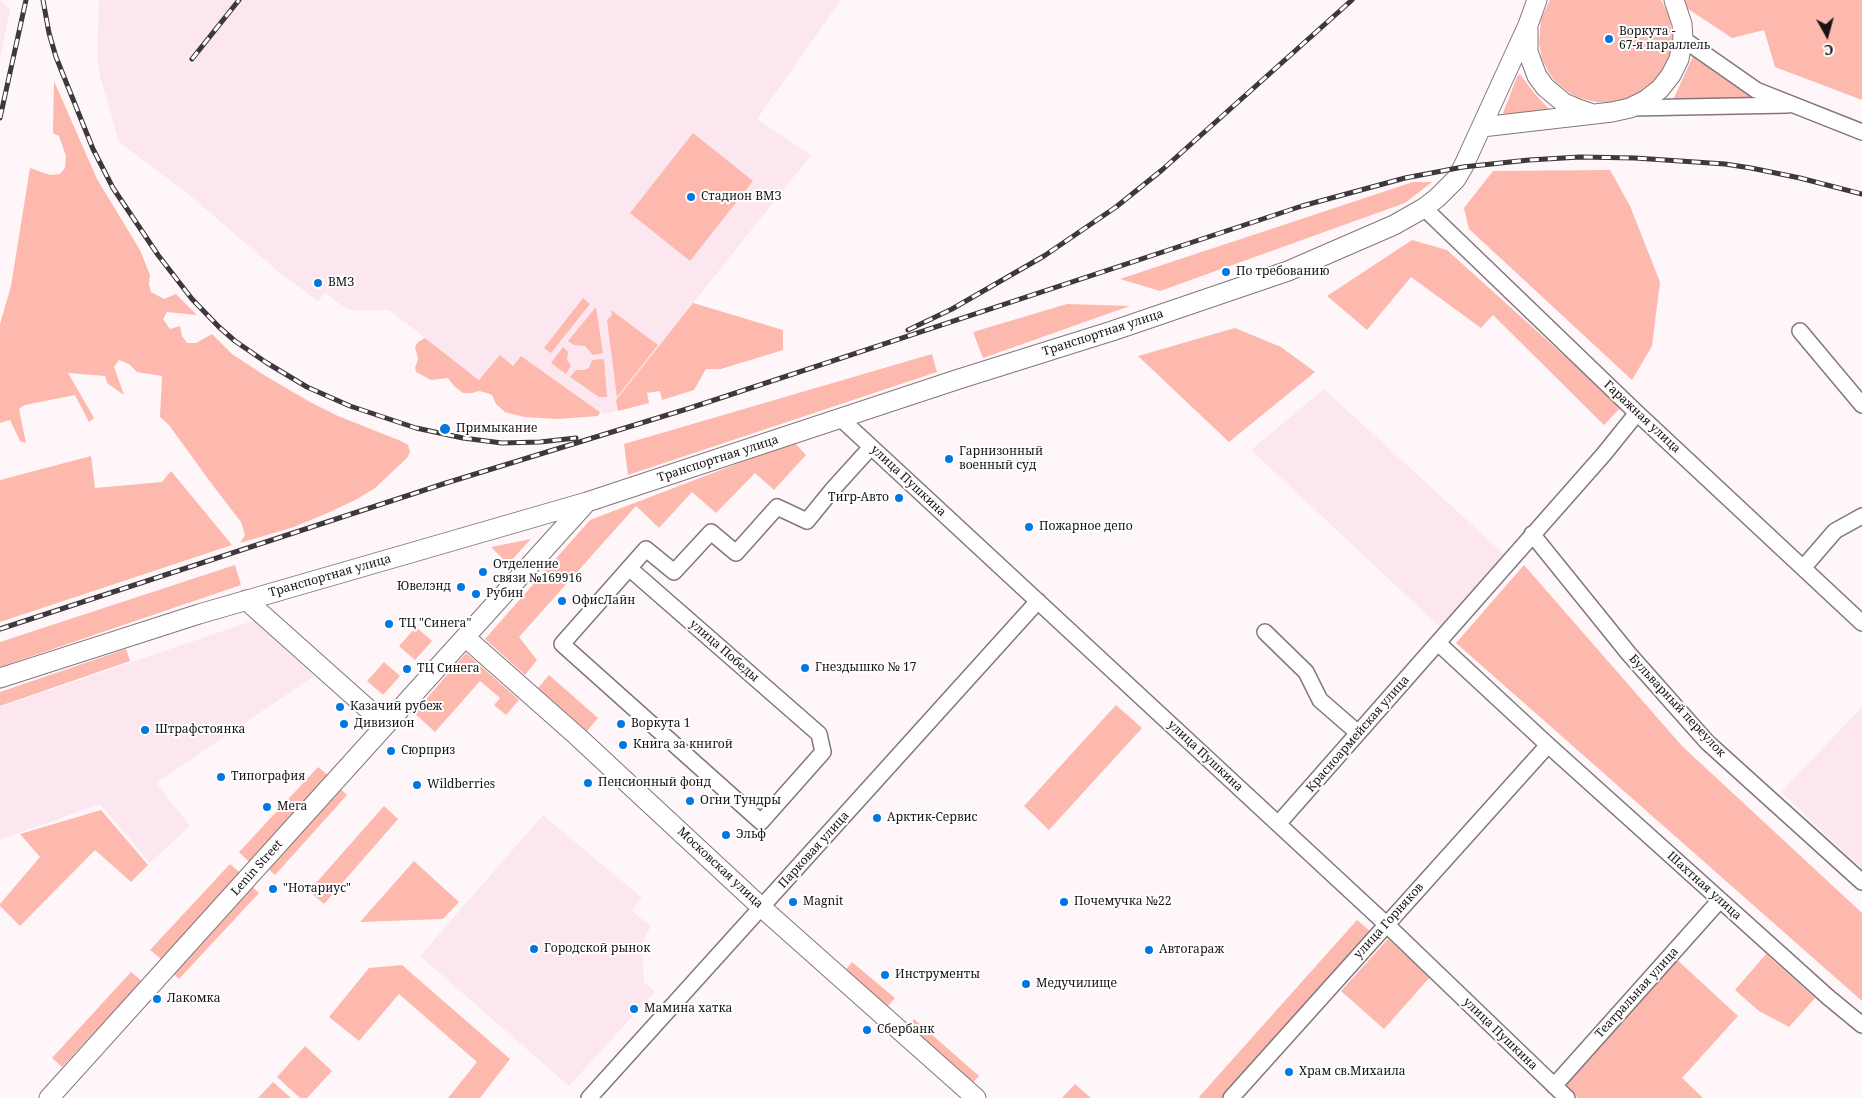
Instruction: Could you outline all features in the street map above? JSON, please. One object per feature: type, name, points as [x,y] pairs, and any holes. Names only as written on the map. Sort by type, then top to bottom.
[{"type":"main road","name":"Транспортная улица","points":[[0,678],[246,600],[587,502],[840,418],[1112,331],[1288,271],[1394,225],[1424,208],[1456,179],[1482,127],[1528,25],[1537,0]]},
{"type":"main road","points":[[1482,127],[1630,108],[1646,100],[1660,90],[1671,75],[1679,59],[1682,24],[1674,0]]},
{"type":"main road","points":[[1528,25],[1528,52],[1537,76],[1545,87],[1564,103],[1592,113]]},
{"type":"main road","name":"Lenin Street","points":[[49,1098],[587,502]]},
{"type":"main road","points":[[246,600],[386,725]]},
{"type":"main road","name":"Московская улица","points":[[465,637],[578,736],[762,908],[976,1098]]},
{"type":"street","points":[[1682,38],[1756,90],[1862,132]]},
{"type":"street","points":[[1630,108],[1794,105]]},
{"type":"street","name":"Гаражная улица","points":[[1424,208],[1637,414],[1862,623]]},
{"type":"street","points":[[1800,331],[1862,405]]},
{"type":"street","name":"Красноармейская улица","points":[[1278,824],[1604,454],[1637,414]]},
{"type":"street","name":"улица Пушкина","points":[[840,418],[1386,924],[1567,1098]]},
{"type":"street","points":[[629,568],[646,549],[674,572],[711,532],[736,554],[777,507],[808,522],[833,489],[872,447]]},
{"type":"street","points":[[1803,568],[1835,531],[1862,516]]},
{"type":"street","name":"Бульварный переулок","points":[[1532,534],[1629,654],[1707,742],[1862,882]]},
{"type":"street","name":"улица Победы","points":[[629,568],[819,734],[822,752],[761,822],[562,644],[629,568]]},
{"type":"street","name":"Парковая улица","points":[[589,1098],[1038,601]]},
{"type":"street","points":[[1265,632],[1306,672],[1320,700],[1358,733]]},
{"type":"street","name":"Шахтная улица","points":[[1438,643],[1720,900],[1862,1025]]},
{"type":"street","name":"улица Горняков","points":[[1231,1098],[1548,745]]},
{"type":"street","name":"Театральная улица","points":[[1554,1086],[1720,900]]},
{"type":"shaded area","points":[[0,0],[10,9],[0,58]]},
{"type":"shaded area","points":[[99,0],[841,0],[757,119],[811,155],[616,400],[618,411],[604,414],[521,356],[513,366],[500,356],[480,380],[389,310],[348,310],[325,293],[318,301],[280,273],[187,193],[119,142],[100,76],[97,57]]},
{"type":"shaded area","points":[[1550,0],[1661,0],[1669,15],[1673,41],[1667,65],[1661,75],[1653,85],[1628,101],[1596,102],[1579,98],[1568,92],[1549,73],[1542,59],[1539,44],[1541,19]]},
{"type":"shaded area","points":[[1684,0],[1862,0],[1862,100],[1775,67],[1764,30],[1732,38],[1688,9]]},
{"type":"shaded area","points":[[1695,52],[1760,100],[1672,102]]},
{"type":"shaded area","points":[[1520,74],[1548,108],[1549,112],[1509,115],[1503,113],[1517,77]]},
{"type":"shaded area","points":[[54,81],[97,179],[140,250],[150,275],[149,284],[151,292],[164,299],[176,294],[197,315],[167,312],[163,319],[170,329],[180,326],[182,336],[187,343],[196,343],[212,334],[232,354],[310,402],[338,416],[408,445],[410,452],[407,458],[375,488],[330,512],[294,527],[240,543],[245,535],[241,522],[169,425],[160,417],[162,376],[137,372],[129,364],[119,360],[114,367],[124,395],[107,383],[105,376],[68,373],[94,418],[89,422],[75,395],[25,405],[19,409],[26,443],[20,441],[10,420],[0,423],[0,324],[11,286],[30,168],[50,175],[60,174],[65,168],[66,156],[59,136],[53,133]]},
{"type":"shaded area","name":"Стадион ВМЗ","points":[[693,133],[753,181],[690,261],[630,213]]},
{"type":"shaded area","points":[[1610,170],[1630,206],[1660,282],[1652,346],[1632,380],[1469,229],[1464,208],[1493,171]]},
{"type":"shaded area","points":[[1413,182],[1432,182],[1405,203],[1160,291],[1120,279]]},
{"type":"shaded area","points":[[1412,240],[1447,250],[1621,407],[1604,425],[1493,315],[1481,328],[1411,277],[1367,330],[1327,296]]},
{"type":"shaded area","points":[[583,298],[590,304],[551,353],[544,348]]},
{"type":"shaded area","points":[[693,303],[783,330],[783,350],[721,369],[706,369],[694,390],[662,400],[660,391],[647,393],[649,403],[618,411],[616,400]]},
{"type":"shaded area","points":[[1067,304],[1130,306],[983,358],[973,332]]},
{"type":"shaded area","points":[[596,307],[603,353],[593,355],[585,346],[574,345],[568,341]]},
{"type":"shaded area","points":[[611,310],[658,345],[617,397],[607,320],[612,315]]},
{"type":"shaded area","points":[[1235,328],[1281,347],[1315,372],[1229,442],[1138,356]]},
{"type":"shaded area","points":[[425,338],[479,380],[500,355],[513,366],[521,356],[600,412],[598,416],[558,419],[524,417],[505,412],[496,404],[492,395],[479,391],[463,393],[448,378],[431,380],[416,372],[415,368],[418,359],[415,347],[418,342]]},
{"type":"shaded area","points":[[563,347],[568,352],[567,360],[571,366],[566,374],[551,363]]},
{"type":"shaded area","points":[[932,354],[937,372],[628,475],[624,444]]},
{"type":"shaded area","points":[[604,359],[607,397],[599,397],[570,377],[576,370],[589,368],[592,360]]},
{"type":"shaded area","points":[[1324,389],[1506,556],[1441,628],[1251,450]]},
{"type":"shaded area","points":[[794,442],[806,455],[774,490],[755,473],[716,513],[692,492],[659,528],[636,506],[519,637],[537,660],[525,675],[485,639],[590,520]]},
{"type":"shaded area","points":[[91,456],[95,488],[162,482],[171,471],[232,545],[0,622],[0,480]]},
{"type":"shaded area","points":[[531,539],[508,564],[491,547]]},
{"type":"shaded area","points":[[235,565],[241,585],[0,667],[0,642]]},
{"type":"shaded area","points":[[1524,565],[1682,746],[1862,913],[1862,1001],[1456,643]]},
{"type":"shaded area","points":[[255,620],[314,676],[156,783],[190,826],[150,863],[100,804],[0,840],[0,707]]},
{"type":"shaded area","points":[[416,627],[432,641],[415,660],[399,646]]},
{"type":"shaded area","points":[[126,649],[130,661],[0,706],[0,692]]},
{"type":"shaded area","points":[[466,653],[519,700],[506,715],[494,705],[500,698],[480,681],[435,732],[414,713]]},
{"type":"shaded area","points":[[384,662],[400,676],[383,695],[367,681]]},
{"type":"shaded area","points":[[549,675],[598,718],[587,731],[538,688]]},
{"type":"shaded area","points":[[1116,705],[1142,728],[1049,830],[1024,806]]},
{"type":"shaded area","points":[[1862,707],[1862,869],[1781,792]]},
{"type":"shaded area","points":[[318,767],[329,776],[249,862],[239,852]]},
{"type":"shaded area","points":[[337,786],[347,795],[275,875],[265,866]]},
{"type":"shaded area","points":[[384,806],[398,819],[324,904],[309,891]]},
{"type":"shaded area","points":[[101,810],[148,865],[131,882],[95,850],[20,926],[0,904],[40,857],[20,834]]},
{"type":"shaded area","name":"Городской рынок","points":[[543,815],[642,898],[632,911],[651,926],[642,943],[644,982],[655,992],[569,1086],[420,956]]},
{"type":"shaded area","points":[[414,861],[459,902],[443,919],[360,922]]},
{"type":"shaded area","points":[[230,864],[240,873],[161,959],[150,950]]},
{"type":"shaded area","points":[[248,883],[259,893],[179,979],[169,969]]},
{"type":"shaded area","points":[[1357,920],[1371,932],[1223,1098],[1199,1097]]},
{"type":"shaded area","points":[[1388,939],[1430,977],[1384,1029],[1341,991]]},
{"type":"shaded area","points":[[1766,954],[1815,998],[1789,1027],[1759,1011],[1735,990]]},
{"type":"shaded area","points":[[1674,957],[1738,1016],[1682,1078],[1703,1098],[1578,1098],[1560,1082]]},
{"type":"shaded area","points":[[852,962],[895,998],[886,1008],[844,972]]},
{"type":"shaded area","points":[[402,965],[510,1059],[480,1098],[448,1098],[477,1062],[399,994],[359,1041],[329,1017],[369,968]]},
{"type":"shaded area","points":[[131,972],[142,981],[62,1067],[52,1058]]},
{"type":"shaded area","points":[[914,1019],[979,1076],[970,1086],[906,1029]]},
{"type":"shaded area","points":[[305,1046],[332,1071],[307,1098],[300,1098],[277,1077]]},
{"type":"shaded area","points":[[273,1082],[291,1098],[258,1098]]},
{"type":"shaded area","points":[[1075,1084],[1091,1098],[1062,1098]]},
{"type":"railway","points":[[0,118],[26,0]]},
{"type":"railway","points":[[43,0],[56,57],[93,149],[113,188],[158,255],[192,299],[235,341],[307,387],[350,406],[416,428],[463,438],[502,443],[540,442],[576,438]]},
{"type":"railway","points":[[192,59],[239,0]]},
{"type":"railway","points":[[908,330],[952,309],[1044,256],[1116,207],[1162,170],[1352,0]]},
{"type":"railway","points":[[0,629],[446,483],[690,408],[1302,206],[1405,178],[1463,167],[1529,160],[1580,157],[1635,158],[1725,164],[1751,168],[1862,194]]},
{"type":"place","name":"Воркута - 67-я параллель","points":[[1609,39]]},
{"type":"place","name":"Стадион ВМЗ","points":[[691,197]]},
{"type":"place","name":"По требованию","points":[[1226,272]]},
{"type":"place","name":"ВМЗ","points":[[318,283]]},
{"type":"place","name":"Примыкание","points":[[445,429]]},
{"type":"place","name":"Гарнизонный военный суд","points":[[949,459]]},
{"type":"place","name":"Тигр-Авто","points":[[899,498]]},
{"type":"place","name":"Пожарное депо","points":[[1029,527]]},
{"type":"place","name":"Отделение связи №169916","points":[[483,572]]},
{"type":"place","name":"Ювелэнд","points":[[461,587]]},
{"type":"place","name":"Рубин","points":[[476,594]]},
{"type":"place","name":"ОфисЛайн","points":[[562,601]]},
{"type":"place","name":"ТЦ \"Синега\"","points":[[389,624]]},
{"type":"place","name":"Гнездышко № 17","points":[[805,668]]},
{"type":"place","name":"ТЦ Синега","points":[[407,669]]},
{"type":"place","name":"Казачий рубеж","points":[[340,707]]},
{"type":"place","name":"Дивизион","points":[[344,724]]},
{"type":"place","name":"Воркута 1","points":[[621,724]]},
{"type":"place","name":"Штрафстоянка","points":[[145,730]]},
{"type":"place","name":"Книга за книгой","points":[[623,745]]},
{"type":"place","name":"Сюрприз","points":[[391,751]]},
{"type":"place","name":"Типография","points":[[221,777]]},
{"type":"place","name":"Пенсионный фонд","points":[[588,783]]},
{"type":"place","name":"Wildberries","points":[[417,785]]},
{"type":"place","name":"Огни Тундры","points":[[690,801]]},
{"type":"place","name":"Мега","points":[[267,807]]},
{"type":"place","name":"Арктик-Сервис","points":[[877,818]]},
{"type":"place","name":"Эльф","points":[[726,835]]},
{"type":"place","name":"\"Нотариус\"","points":[[273,889]]},
{"type":"place","name":"Magnit","points":[[793,902]]},
{"type":"place","name":"Почемучка №22","points":[[1064,902]]},
{"type":"place","name":"Городской рынок","points":[[534,949]]},
{"type":"place","name":"Автогараж","points":[[1149,950]]},
{"type":"place","name":"Инструменты","points":[[885,975]]},
{"type":"place","name":"Медучилище","points":[[1026,984]]},
{"type":"place","name":"Лакомка","points":[[157,999]]},
{"type":"place","name":"Мамина хатка","points":[[634,1009]]},
{"type":"place","name":"Сбербанк","points":[[867,1030]]},
{"type":"place","name":"Храм св.Михаила","points":[[1289,1072]]}]
